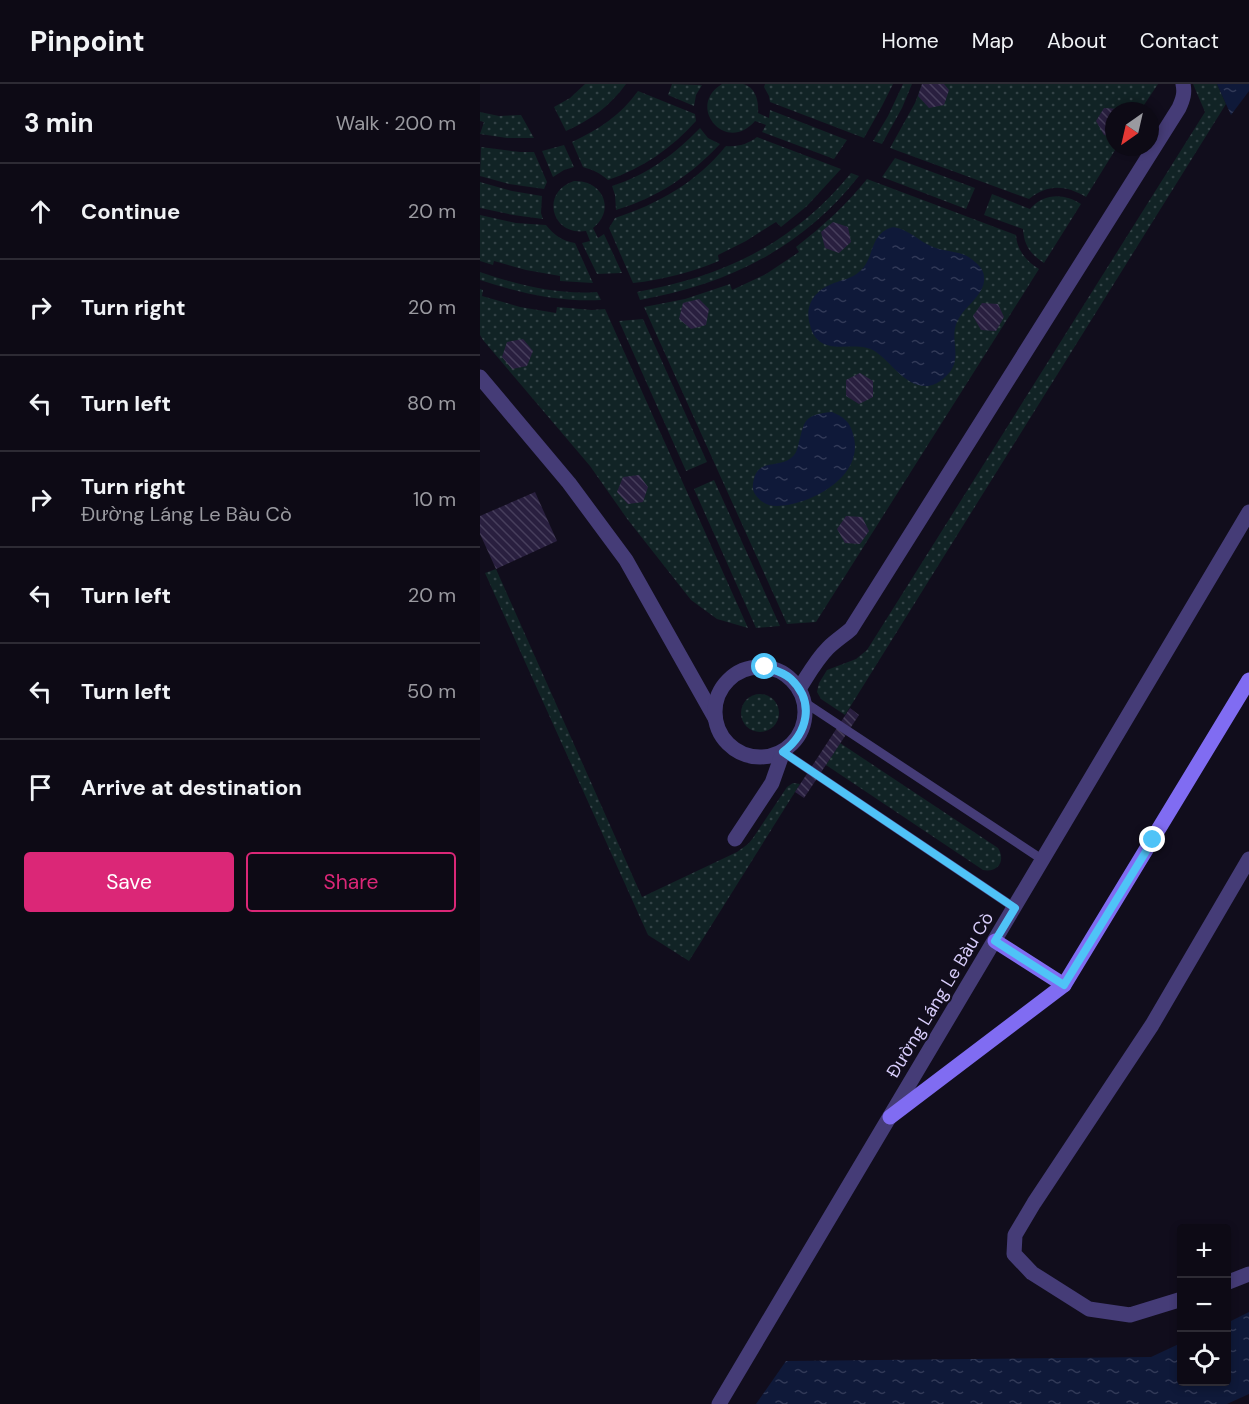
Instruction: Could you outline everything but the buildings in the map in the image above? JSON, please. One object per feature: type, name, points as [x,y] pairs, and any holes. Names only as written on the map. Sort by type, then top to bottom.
[{"type":"street","points":[[802,695],[819,657],[850,629],[1179,108],[1183,100],[1183,84]]},
{"type":"street","points":[[480,377],[569,483],[626,560],[728,744],[741,753],[755,757],[769,757],[783,752],[797,739],[805,721],[802,695],[790,678],[765,667],[751,668],[738,673],[728,681],[720,692],[715,718]]},
{"type":"street","name":"Đường Láng Le Bàu Cò","points":[[719,1404],[1249,512]]},
{"type":"street","points":[[890,1117],[1064,985],[1249,680]]},
{"type":"street","points":[[735,839],[772,783],[783,752]]},
{"type":"street","points":[[1177,1301],[1130,1315],[1089,1309],[1032,1273],[1014,1254],[1015,1235],[1152,1025],[1249,859]]},
{"type":"street","points":[[995,941],[1064,985]]},
{"type":"street","points":[[1231,1281],[1249,1274]]},
{"type":"lane","points":[[802,695],[1043,860]]},
{"type":"lane","points":[[783,752],[1015,908]]},
{"type":"shaded area","points":[[585,84],[626,84],[599,112],[566,131],[554,107],[570,98]]},
{"type":"shaded area","points":[[672,84],[702,85],[696,95],[694,106],[668,95]]},
{"type":"shaded area","points":[[722,84],[743,84],[751,88],[756,96],[758,113],[769,118],[770,110],[847,140],[834,159],[762,132],[766,125],[755,121],[744,130],[732,133],[722,130],[714,124],[707,104],[712,93]]},
{"type":"shaded area","points":[[765,84],[893,84],[864,138],[770,102]]},
{"type":"shaded area","points":[[903,84],[912,84],[902,108],[882,144],[873,141],[888,116]]},
{"type":"shaded area","points":[[922,84],[1158,84],[1146,102],[1105,102],[1105,156],[1111,156],[1086,197],[1071,190],[1057,188],[1043,191],[1029,199],[890,148],[915,103]]},
{"type":"shaded area","points":[[1193,84],[1217,84],[1226,104],[845,715],[821,699],[817,692],[819,683],[827,670],[856,659],[867,650],[1205,112]]},
{"type":"shaded area","points":[[638,91],[695,114],[696,121],[656,156],[633,170],[608,180],[583,167],[572,142],[608,121]]},
{"type":"shaded area","points":[[480,112],[499,116],[521,115],[534,138],[507,138],[480,134],[484,122],[480,121]]},
{"type":"shaded area","points":[[700,128],[708,138],[720,144],[697,166],[672,184],[645,199],[616,210],[612,186],[660,163]]},
{"type":"shaded area","points":[[757,137],[841,169],[807,206],[781,227],[776,222],[718,255],[719,261],[677,275],[633,283],[609,228],[615,218],[646,206],[676,190],[715,159],[726,146],[750,142]]},
{"type":"shaded area","points":[[564,145],[574,167],[553,177],[542,151]]},
{"type":"shaded area","points":[[481,147],[534,152],[547,182],[544,189],[509,184],[480,176]]},
{"type":"shaded area","points":[[895,158],[975,188],[966,209],[882,177]]},
{"type":"shaded area","points":[[851,173],[859,176],[837,201],[813,224],[762,259],[704,284],[640,300],[637,292],[700,276],[756,253],[806,219]]},
{"type":"shaded area","points":[[867,179],[1016,235],[1023,255],[1039,269],[816,622],[787,624],[644,307],[685,299],[730,284],[732,290],[766,274],[799,252],[796,247],[834,215]]},
{"type":"shaded area","points":[[574,181],[592,185],[603,197],[604,213],[593,228],[598,238],[604,234],[622,273],[597,274],[582,243],[590,241],[586,231],[574,231],[565,227],[558,220],[554,212],[557,194],[563,187]]},
{"type":"shaded area","points":[[480,182],[542,196],[543,219],[480,208]]},
{"type":"shaded area","points":[[992,194],[1030,209],[1041,200],[1054,196],[1075,200],[1081,204],[1044,263],[1029,249],[1023,229],[984,215]]},
{"type":"shaded area","points":[[480,215],[516,223],[546,225],[559,237],[575,243],[593,283],[560,281],[560,276],[494,261],[493,265],[480,261]]},
{"type":"shaded area","points":[[480,272],[538,288],[567,292],[597,292],[601,300],[570,300],[525,293],[480,280]]},
{"type":"shaded area","points":[[480,289],[483,290],[482,296],[520,307],[556,313],[557,307],[605,309],[748,628],[717,619],[691,600],[628,520],[590,466],[483,340],[480,335]]},
{"type":"shaded area","points":[[643,319],[707,462],[686,471],[619,321]]},
{"type":"shaded area","points":[[714,480],[780,626],[756,628],[694,489]]},
{"type":"shaded area","points":[[496,569],[642,897],[737,852],[753,838],[787,787],[793,783],[800,784],[689,961],[648,935],[485,573]]},
{"type":"shaded area","points":[[760,694],[773,700],[779,713],[773,726],[760,732],[747,726],[741,713],[747,700]]},
{"type":"shaded area","points":[[840,743],[998,848],[1001,857],[999,865],[993,870],[983,870],[826,765]]},
{"type":"water","points":[[1217,84],[1249,84],[1249,91],[1231,115]]},
{"type":"water","points":[[893,227],[904,230],[933,247],[965,255],[979,265],[984,275],[982,288],[956,323],[955,355],[951,370],[941,381],[930,386],[920,386],[906,379],[870,349],[823,344],[812,332],[810,325],[810,305],[816,294],[827,286],[859,272],[868,260],[880,235]]},
{"type":"water","points":[[832,412],[846,420],[853,434],[855,449],[844,475],[819,494],[805,500],[777,506],[760,500],[754,493],[753,486],[758,470],[794,456],[806,421],[815,415]]},
{"type":"water","points":[[1249,1312],[1249,1394],[1227,1404],[756,1404],[786,1361],[1151,1357],[1177,1345],[1177,1386],[1231,1386],[1231,1321]]},
{"type":"route","points":[[765,667],[790,678],[799,688],[804,702],[805,721],[802,730],[791,746],[783,752],[1015,908],[995,941],[1064,985],[1153,840]]}]
